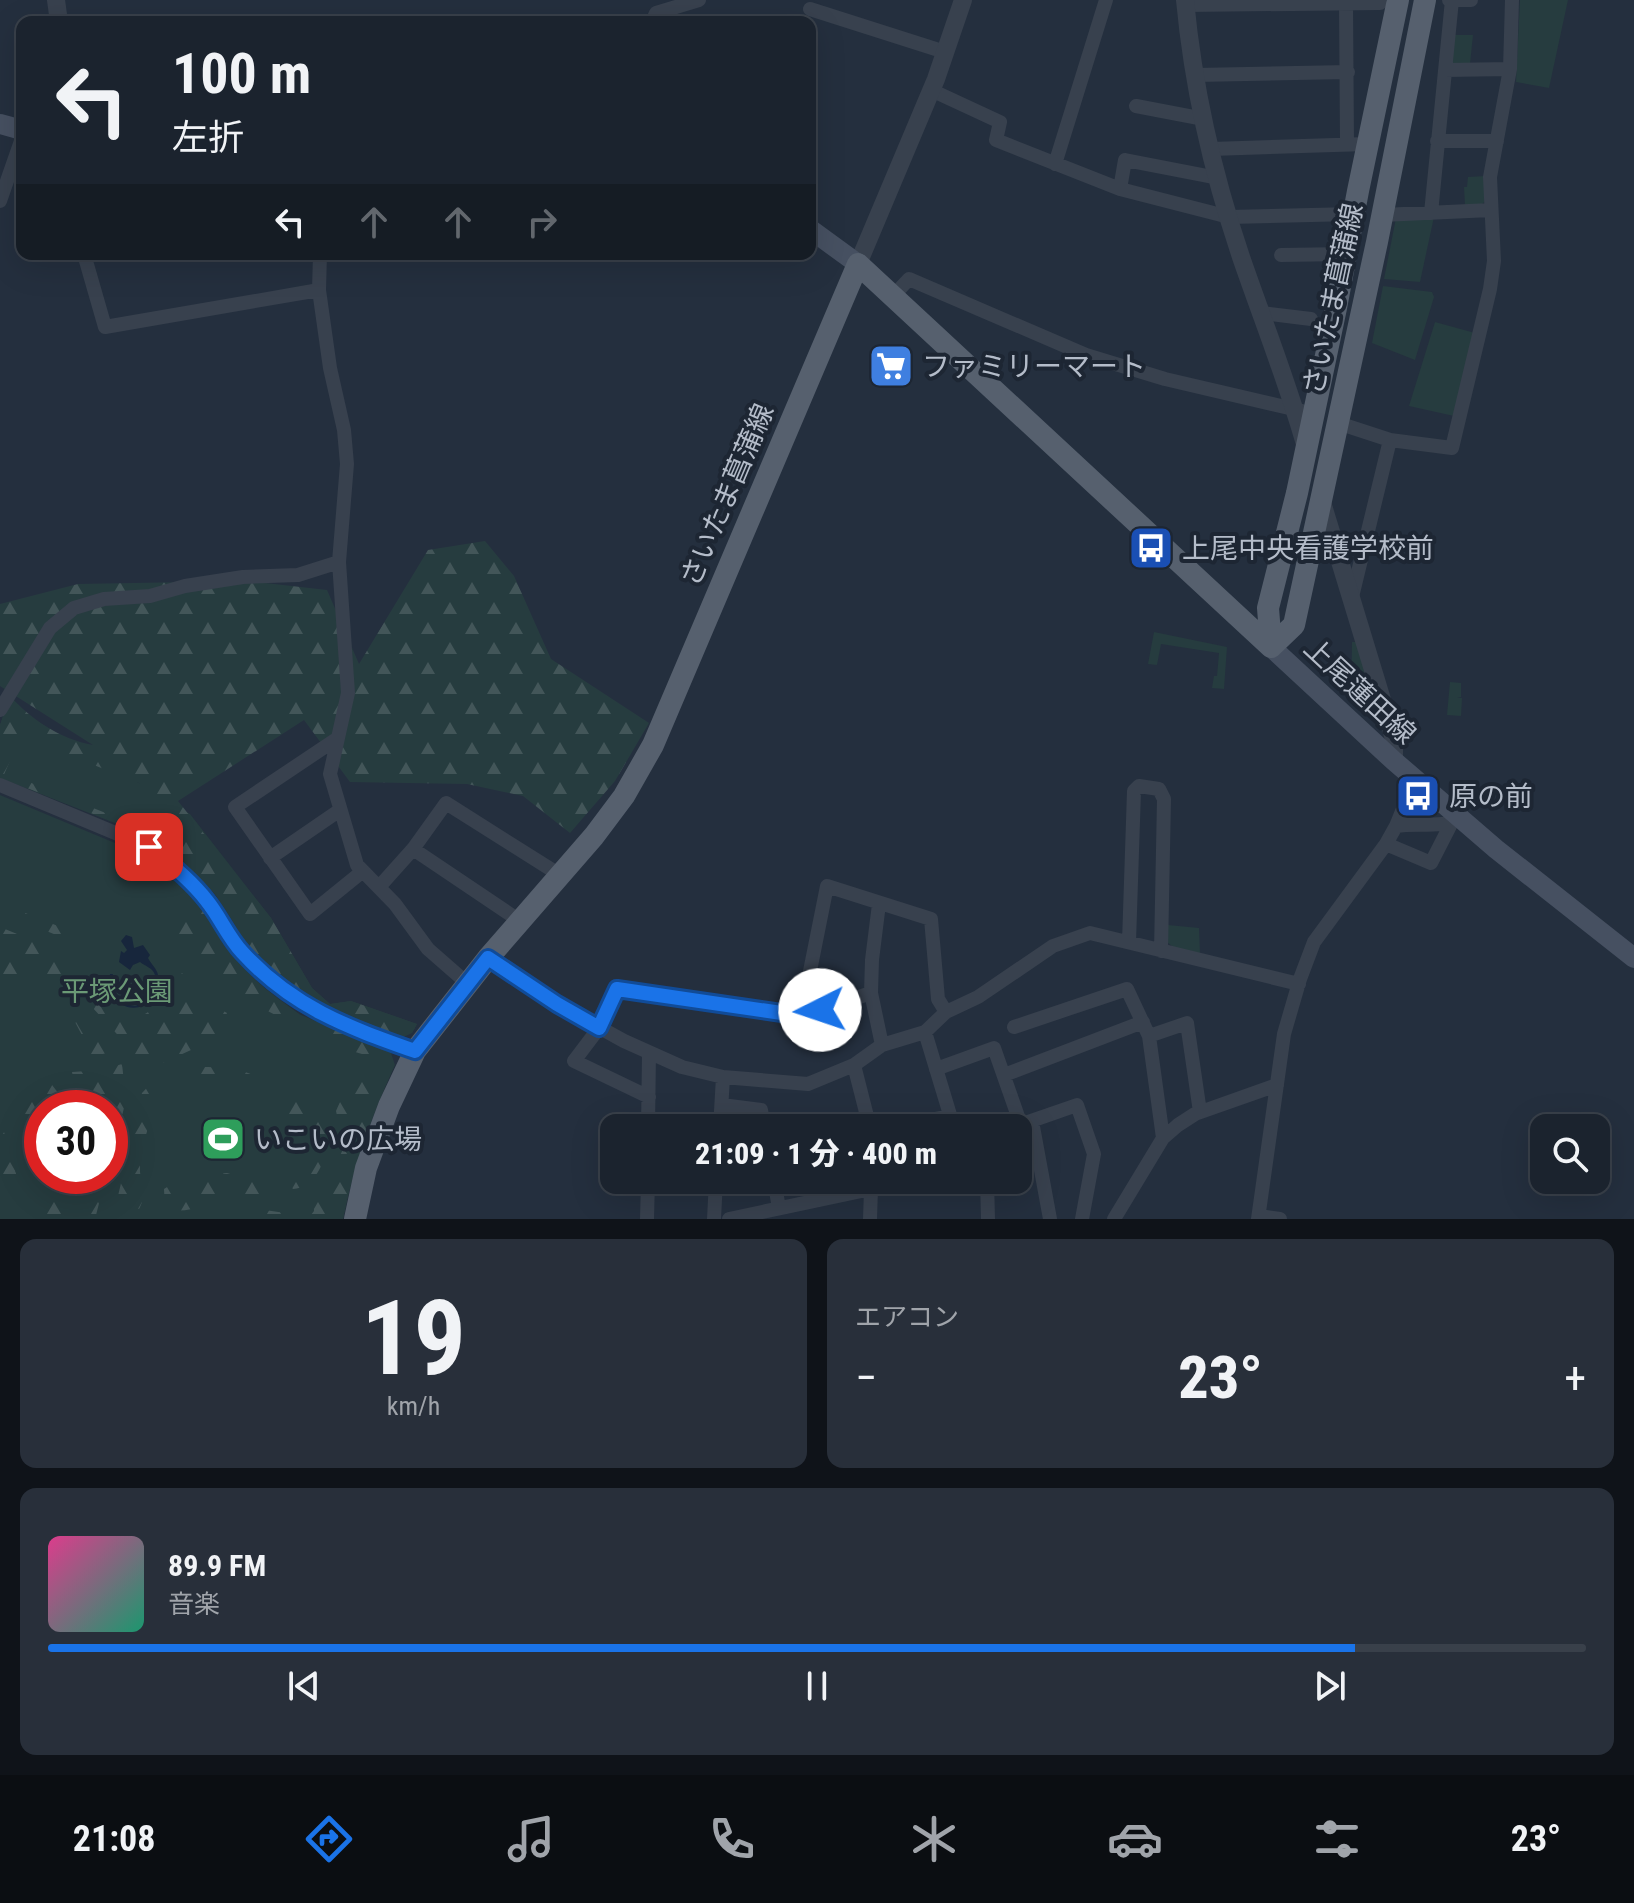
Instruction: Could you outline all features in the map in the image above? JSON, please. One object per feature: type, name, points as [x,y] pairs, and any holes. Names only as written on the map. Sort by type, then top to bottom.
[{"type":"main road","name":"さいたま菖蒲線","points":[[1271,647],[1294,625],[1425,0]]},
{"type":"main road","name":"さいたま菖蒲線","points":[[1271,647],[1268,608],[1306,449],[1304,411],[1327,349],[1346,254],[1353,214],[1357,143],[1389,1]]},
{"type":"main road","points":[[816,233],[858,264],[1271,647]]},
{"type":"main road","name":"さいたま菖蒲線","points":[[355,1219],[366,1168],[389,1106],[415,1051],[488,958],[624,796],[653,745],[858,264]]},
{"type":"main road","points":[[1327,349],[1340,340],[1347,343],[1353,354]]},
{"type":"main road","name":"上尾蓮田線","points":[[1271,647],[1415,779],[1457,822],[1634,958]]},
{"type":"street","points":[[655,16],[699,0]]},
{"type":"street","points":[[858,264],[931,90],[963,0]]},
{"type":"street","points":[[1055,164],[1106,0]]},
{"type":"street","points":[[1431,213],[1451,0],[1471,0]]},
{"type":"street","points":[[1338,423],[1390,440],[1452,448],[1494,261],[1490,177],[1510,69],[1512,0]]},
{"type":"street","points":[[1304,411],[1262,313],[1229,217],[1204,119],[1185,2],[1389,1]]},
{"type":"street","points":[[1211,149],[1357,143],[1348,72],[1346,3]]},
{"type":"street","points":[[810,9],[945,52]]},
{"type":"street","points":[[1445,70],[1510,69]]},
{"type":"street","points":[[1196,75],[1348,72]]},
{"type":"street","points":[[931,90],[1000,122],[996,140],[1120,189],[1229,217],[1353,214]]},
{"type":"street","points":[[1136,106],[1204,119]]},
{"type":"street","points":[[1437,141],[1497,141]]},
{"type":"street","points":[[0,201],[16,155]]},
{"type":"street","points":[[1120,189],[1125,160],[1218,178]]},
{"type":"street","points":[[1382,215],[1491,210]]},
{"type":"street","points":[[1281,255],[1346,254]]},
{"type":"street","points":[[86,260],[105,327],[319,290]]},
{"type":"street","points":[[320,260],[319,290],[330,368],[344,430],[347,464],[339,562],[348,693],[330,774],[357,865],[395,904],[428,949],[468,984]]},
{"type":"street","points":[[893,296],[909,279],[1086,355],[1165,379],[1304,411]]},
{"type":"street","points":[[1262,313],[1311,319]]},
{"type":"street","points":[[1352,597],[1390,440]]},
{"type":"street","points":[[1321,499],[1394,739],[1394,761]]},
{"type":"street","points":[[0,710],[50,628],[74,608],[104,599],[150,596],[185,586],[243,577],[298,575],[339,562]]},
{"type":"street","points":[[338,738],[235,807],[310,914],[363,871]]},
{"type":"street","points":[[1280,1219],[1259,1217],[1284,1034],[1299,984],[1314,942],[1386,844],[1415,779]]},
{"type":"street","points":[[0,785],[149,847],[174,866],[207,901],[239,949],[274,985],[306,1007],[415,1051]]},
{"type":"street","points":[[1129,942],[1134,791],[1139,786],[1159,789],[1164,799],[1161,951]]},
{"type":"street","points":[[379,887],[413,849],[446,803],[560,875]]},
{"type":"street","points":[[270,858],[340,810]]},
{"type":"street","points":[[1396,826],[1457,822]]},
{"type":"street","points":[[1386,844],[1431,863],[1457,822]]},
{"type":"street","points":[[413,849],[520,921]]},
{"type":"street","points":[[820,1010],[808,981],[827,886],[931,919],[938,999],[946,1012]]},
{"type":"street","points":[[879,904],[871,993],[882,1045]]},
{"type":"street","points":[[488,958],[599,1028],[682,1067],[723,1077],[808,1084],[854,1065],[882,1045],[925,1032],[946,1012],[978,997],[1053,946],[1090,933],[1299,984]]},
{"type":"street","points":[[649,1097],[574,1061],[599,1028],[617,989],[802,1016],[871,993]]},
{"type":"street","points":[[1014,1027],[1127,989],[1146,1029],[1163,1138]]},
{"type":"street","points":[[1004,1075],[1146,1029],[1187,1023],[1200,1112]]},
{"type":"street","points":[[925,1032],[950,1114]]},
{"type":"street","points":[[936,1069],[994,1048],[1018,1114]]},
{"type":"street","points":[[648,1114],[649,1053]]},
{"type":"street","points":[[854,1065],[866,1114]]},
{"type":"street","points":[[721,1114],[723,1077]]},
{"type":"street","points":[[1114,1219],[1163,1138],[1178,1125],[1200,1112],[1277,1085]]},
{"type":"street","points":[[722,1105],[761,1110],[762,1114]]},
{"type":"street","points":[[1032,1121],[1077,1105],[1094,1154],[1082,1219]]},
{"type":"street","points":[[1032,1159],[1050,1219]]},
{"type":"street","points":[[647,1219],[648,1194]]},
{"type":"street","points":[[714,1219],[715,1194]]},
{"type":"street","points":[[776,1194],[779,1208]]},
{"type":"street","points":[[729,1219],[833,1194]]},
{"type":"street","points":[[870,1219],[871,1194]]},
{"type":"street","points":[[987,1194],[988,1219]]},
{"type":"green space","points":[[1520,0],[1568,0],[1549,88],[1516,82]]},
{"type":"green space","points":[[1453,35],[1473,35],[1470,64],[1450,62]]},
{"type":"green space","points":[[1486,176],[1487,200],[1482,204],[1465,205],[1464,187],[1467,187],[1468,177]]},
{"type":"green space","points":[[1434,217],[1420,282],[1384,279],[1396,218]]},
{"type":"green space","points":[[1383,286],[1432,292],[1434,297],[1415,360],[1372,343]]},
{"type":"green space","points":[[1435,322],[1475,333],[1454,416],[1409,406]]},
{"type":"green space","points":[[485,541],[514,576],[551,659],[649,723],[615,781],[570,833],[523,796],[467,784],[350,782],[304,720],[178,801],[271,918],[312,988],[330,1004],[351,1001],[417,1024],[412,1033],[399,1039],[343,1016],[290,988],[274,975],[253,953],[206,883],[175,855],[127,827],[128,822],[151,831],[161,806],[139,783],[21,736],[0,778],[0,725],[10,696],[47,727],[93,745],[0,686],[0,604],[78,584],[247,581],[327,590],[359,664],[428,550]]},
{"type":"green space","points":[[1154,632],[1227,647],[1224,689],[1212,688],[1214,676],[1217,676],[1219,653],[1161,644],[1157,665],[1148,664]]},
{"type":"green space","points":[[1352,642],[1356,642],[1370,684],[1357,688],[1356,703],[1351,703]]},
{"type":"green space","points":[[1450,682],[1461,683],[1461,697],[1457,698],[1462,698],[1461,716],[1447,715]]},
{"type":"green space","name":"平塚公園","points":[[10,696],[27,715],[190,814],[271,918],[312,988],[330,1004],[351,1001],[417,1024],[412,1033],[310,1000],[250,948],[215,894],[153,838],[0,778],[0,725]]},
{"type":"green space","points":[[29,782],[108,814],[106,819],[27,788]]},
{"type":"green space","name":"平塚公園","points":[[0,795],[151,858],[171,872],[209,913],[228,948],[255,981],[299,1014],[391,1053],[395,1065],[364,1140],[343,1219],[0,1219]]},
{"type":"green space","points":[[197,901],[252,977],[299,1014],[291,1023],[219,986],[169,922]]},
{"type":"green space","points":[[0,903],[68,930],[66,939],[0,912]]},
{"type":"green space","points":[[1168,925],[1199,928],[1200,954],[1173,947],[1166,941]]},
{"type":"green space","points":[[0,927],[76,958],[71,979],[50,985],[33,979],[0,996]]},
{"type":"green space","points":[[182,973],[201,998],[227,1013],[210,1049],[191,1050],[145,1071],[128,1046],[91,1006],[98,997],[130,1019],[139,1017],[160,1002]]},
{"type":"green space","points":[[70,998],[107,1053],[81,1056],[67,1052],[68,1045],[78,1043],[83,1037],[62,1008],[64,999]]},
{"type":"green space","points":[[334,1029],[391,1053],[385,1061],[352,1051],[330,1038]]},
{"type":"green space","points":[[122,1064],[125,1090],[76,1090],[72,1072],[102,1070]]},
{"type":"green space","points":[[198,1067],[246,1072],[268,1088],[263,1093],[222,1077],[193,1076]]},
{"type":"green space","points":[[355,1067],[376,1074],[373,1083],[381,1094],[358,1156],[343,1219],[308,1219],[314,1211],[313,1196],[333,1171],[344,1147],[336,1111]]},
{"type":"green space","points":[[157,1077],[170,1080],[145,1137],[140,1162],[144,1194],[139,1209],[118,1196],[128,1194],[128,1153],[142,1093]]},
{"type":"green space","points":[[49,1081],[56,1090],[32,1090]]},
{"type":"green space","points":[[297,1096],[321,1120],[326,1143],[317,1174],[302,1187],[293,1189],[285,1180],[292,1168],[311,1150],[309,1131],[288,1114],[286,1097]]},
{"type":"green space","points":[[0,1128],[4,1132],[21,1191],[2,1201]]},
{"type":"green space","points":[[227,1173],[259,1184],[279,1186],[281,1194],[267,1198],[225,1199],[181,1211],[165,1208],[164,1189],[183,1177]]},
{"type":"green space","points":[[101,1194],[95,1219],[79,1206],[72,1195]]},
{"type":"green space","points":[[54,1201],[74,1219],[0,1219],[0,1216],[19,1215]]},
{"type":"green space","points":[[265,1210],[285,1213],[296,1219],[210,1219]]},
{"type":"water","points":[[126,935],[132,937],[134,948],[143,945],[150,955],[148,958],[157,973],[159,986],[150,1002],[133,1008],[116,1000],[109,990],[110,974],[113,974],[111,986],[115,996],[123,1003],[135,1006],[152,994],[156,980],[153,971],[140,962],[130,970],[119,962],[121,951],[124,953],[127,950],[121,941]]},
{"type":"place","name":"ファミリーマート","points":[[891,366]]},
{"type":"place","name":"上尾中央看護学校前","points":[[1151,548]]},
{"type":"place","name":"原の前","points":[[1418,796]]},
{"type":"place","name":"いこいの広場","points":[[223,1139]]},
{"type":"route","points":[[149,847],[174,866],[207,901],[239,949],[274,985],[306,1007],[415,1051],[488,958],[599,1028],[617,989],[802,1016],[820,1010]]}]
